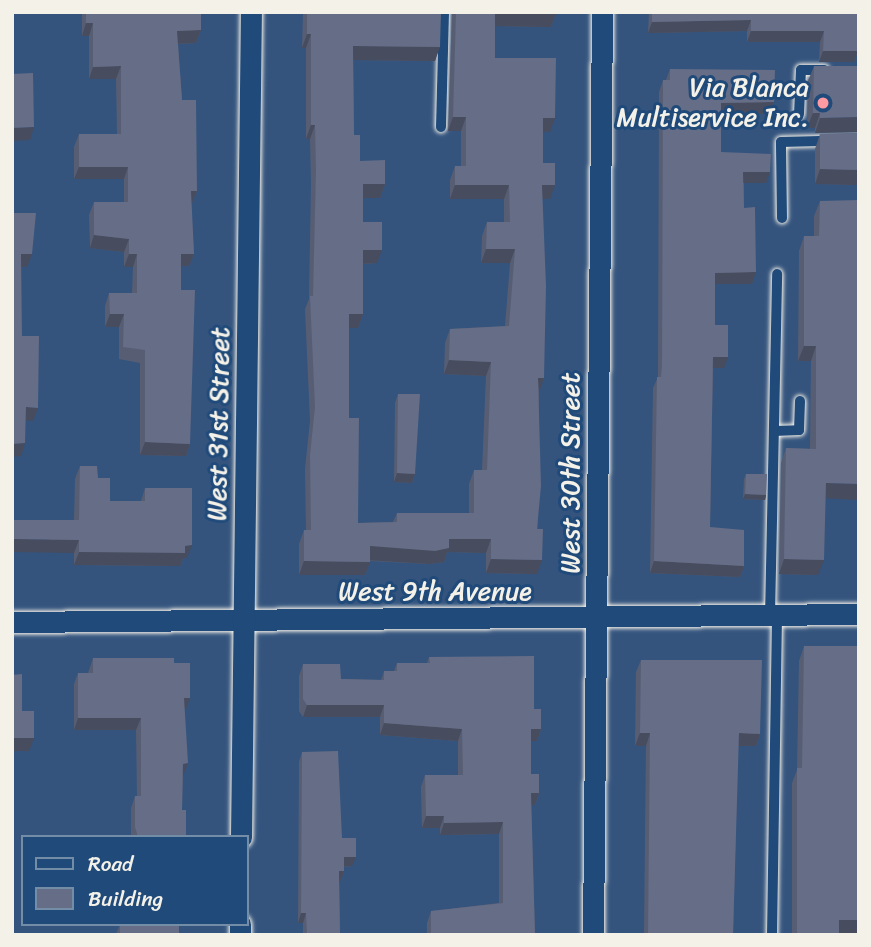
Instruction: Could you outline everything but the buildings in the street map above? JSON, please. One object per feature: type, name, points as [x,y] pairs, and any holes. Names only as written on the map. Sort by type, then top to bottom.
[{"type":"street","name":"West 31st Street","points":[[241,835],[251,12]]},
{"type":"street","name":"West 30th Street","points":[[593,935],[602,12]]},
{"type":"street","name":"West 9th Avenue","points":[[12,622],[598,619],[859,614]]},
{"type":"lane","points":[[441,127],[444,12]]},
{"type":"lane","points":[[799,114],[801,71],[836,70]]},
{"type":"lane","points":[[782,218],[781,142],[859,140]]},
{"type":"lane","points":[[772,935],[777,274]]},
{"type":"lane","points":[[774,431],[799,430],[800,401]]},
{"type":"place","name":"Via Blanca Multiservice Inc.","points":[[823,103]]}]
